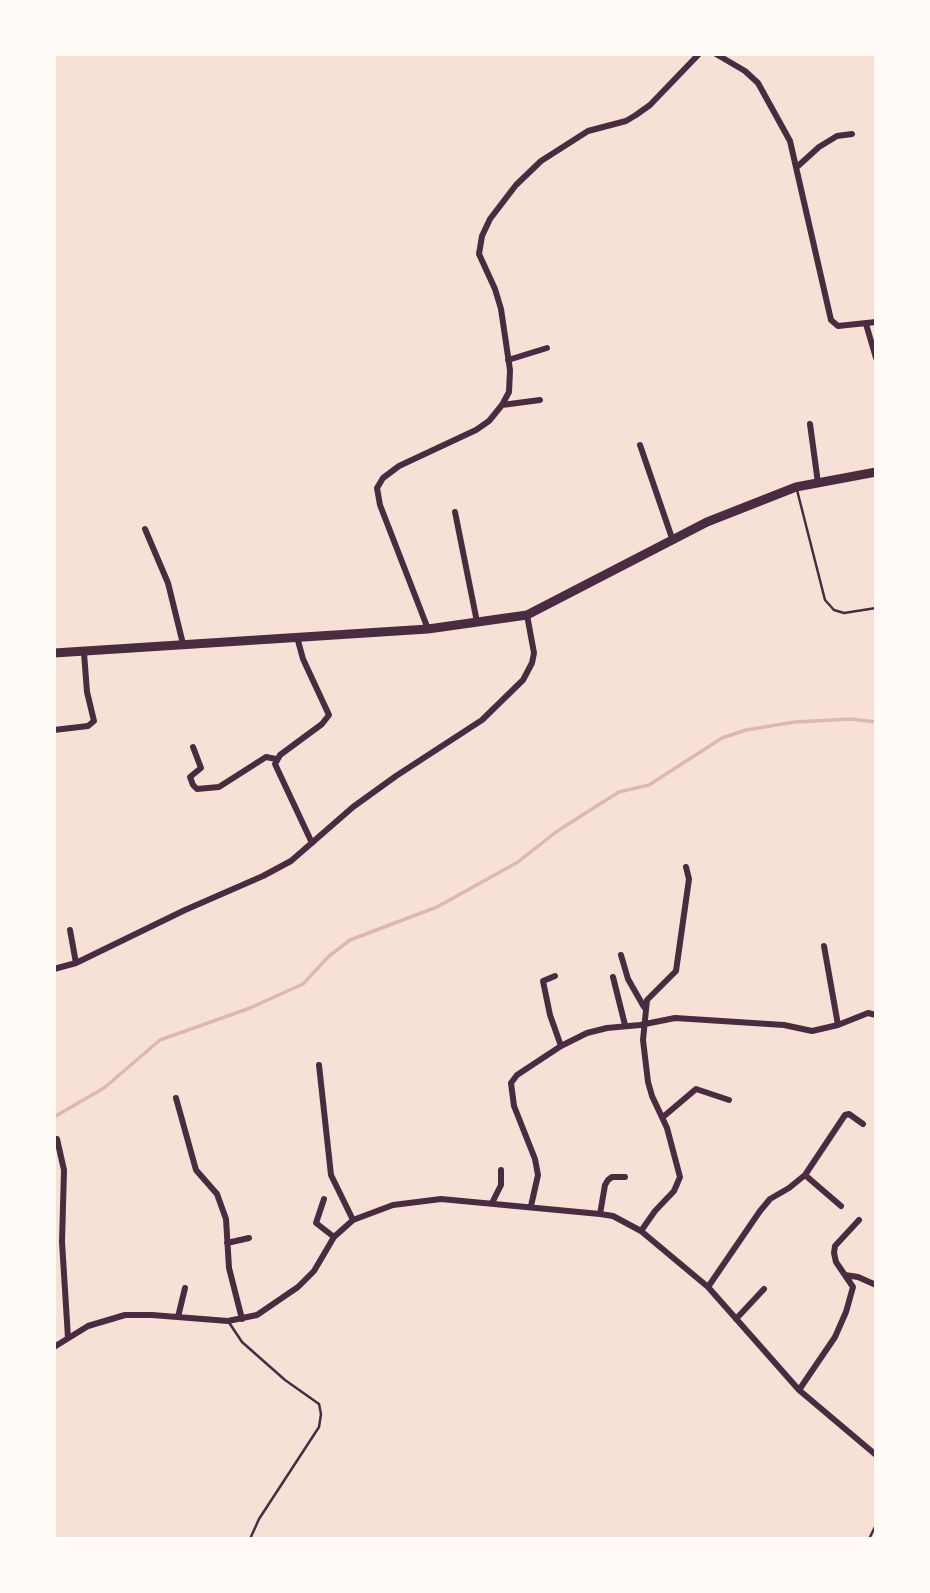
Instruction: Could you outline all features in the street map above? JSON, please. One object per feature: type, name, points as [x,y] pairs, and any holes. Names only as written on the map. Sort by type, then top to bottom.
[{"type":"main road","points":[[54,653],[428,629],[527,615],[707,522],[796,487],[876,472]]},
{"type":"street","points":[[428,629],[380,505],[378,484],[399,466],[476,430],[489,421],[509,393],[508,360],[500,309],[495,289],[479,254],[489,219],[516,185],[541,161],[588,131],[626,121],[636,115],[650,105],[699,54]]},
{"type":"street","points":[[716,54],[746,71],[758,83],[785,130],[798,166],[810,234],[831,320],[838,327],[876,322]]},
{"type":"street","points":[[798,166],[828,141],[837,136],[852,134]]},
{"type":"street","points":[[866,324],[876,358]]},
{"type":"street","points":[[508,360],[547,348]]},
{"type":"street","points":[[502,405],[540,400]]},
{"type":"street","points":[[810,424],[818,483]]},
{"type":"street","points":[[640,445],[673,541]]},
{"type":"street","points":[[455,512],[477,622]]},
{"type":"street","points":[[145,529],[168,583],[183,644]]},
{"type":"street","points":[[54,969],[76,963],[291,861],[353,807],[482,720],[509,696],[523,680],[532,663],[534,653],[527,615]]},
{"type":"street","points":[[193,747],[201,768],[190,777],[193,785],[197,789],[219,787],[266,757],[276,759],[323,724],[329,715],[303,659],[297,637]]},
{"type":"street","points":[[54,730],[88,726],[94,721],[84,653]]},
{"type":"street","points":[[276,759],[276,770],[312,843]]},
{"type":"street","points":[[644,1007],[653,993],[677,971],[689,879],[686,867]]},
{"type":"street","points":[[71,930],[76,963]]},
{"type":"street","points":[[824,946],[838,1025]]},
{"type":"street","points":[[621,955],[628,979],[644,1007],[643,1040],[648,1082],[663,1117],[680,1177],[674,1191],[641,1231]]},
{"type":"street","points":[[555,976],[543,981],[550,1015],[561,1046]]},
{"type":"street","points":[[614,977],[625,1025]]},
{"type":"street","points":[[531,1206],[538,1175],[536,1159],[514,1106],[511,1083],[517,1075],[561,1046],[587,1034],[675,1018],[784,1024],[812,1031],[838,1025],[868,1013],[876,1014]]},
{"type":"street","points":[[319,1065],[331,1175],[353,1220]]},
{"type":"street","points":[[663,1117],[696,1089],[729,1100]]},
{"type":"street","points":[[176,1098],[196,1170],[217,1194],[222,1205],[226,1219],[229,1268],[242,1319]]},
{"type":"street","points":[[708,1287],[770,1199],[805,1175],[845,1115],[849,1114],[863,1124]]},
{"type":"street","points":[[57,1139],[64,1170],[58,1202],[68,1338]]},
{"type":"street","points":[[492,1203],[501,1185],[501,1170]]},
{"type":"street","points":[[805,1175],[841,1206]]},
{"type":"street","points":[[600,1214],[608,1180],[612,1177],[625,1177]]},
{"type":"street","points":[[324,1199],[316,1223],[334,1237]]},
{"type":"street","points":[[54,1347],[95,1323],[125,1315],[228,1321],[257,1315],[298,1287],[314,1270],[334,1237],[353,1220],[393,1205],[441,1199],[600,1214],[613,1216],[641,1231],[708,1287],[799,1390],[876,1455]]},
{"type":"street","points":[[799,1390],[835,1337],[846,1312],[853,1287],[836,1262],[835,1245],[859,1220]]},
{"type":"street","points":[[227,1242],[249,1238]]},
{"type":"street","points":[[54,1243],[62,1242]]},
{"type":"street","points":[[845,1275],[876,1285]]},
{"type":"street","points":[[178,1317],[186,1288]]},
{"type":"street","points":[[736,1319],[764,1289]]},
{"type":"lane","points":[[796,487],[825,600],[834,610],[844,613],[876,608]]},
{"type":"lane","points":[[228,1321],[242,1342],[285,1380],[319,1404],[321,1414],[319,1427],[259,1519],[250,1539]]},
{"type":"path","points":[[869,1539],[876,1525]]},
{"type":"waterway","points":[[54,1117],[104,1088],[160,1040],[250,1008],[303,984],[329,956],[350,940],[437,907],[518,862],[556,832],[619,792],[649,785],[722,738],[746,730],[795,722],[851,719],[876,722]]}]
